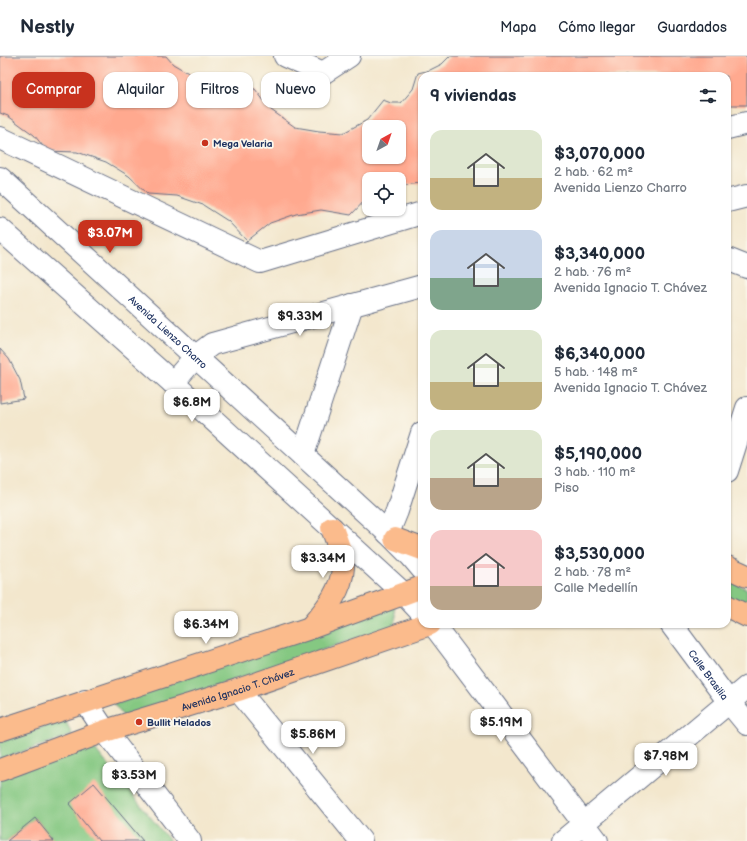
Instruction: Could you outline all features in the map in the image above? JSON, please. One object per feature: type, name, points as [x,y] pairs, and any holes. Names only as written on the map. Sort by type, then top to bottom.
[{"type":"main road","points":[[310,628],[335,595],[341,581],[343,566],[332,528]]},
{"type":"main road","points":[[392,536],[418,547]]},
{"type":"main road","points":[[731,569],[747,576]]},
{"type":"main road","points":[[0,730],[310,628],[413,591]]},
{"type":"main road","points":[[731,608],[747,616]]},
{"type":"main road","name":"Avenida Ignacio T. Chávez","points":[[0,770],[105,731],[238,690],[419,628]]},
{"type":"street","points":[[285,56],[323,73],[349,56]]},
{"type":"street","points":[[731,127],[747,123]]},
{"type":"street","points":[[0,138],[260,262],[418,213]]},
{"type":"street","name":"Avenida Lienzo Charro","points":[[0,178],[392,536],[418,565]]},
{"type":"street","points":[[731,200],[747,196]]},
{"type":"street","points":[[0,228],[332,528],[413,591],[418,603]]},
{"type":"street","points":[[731,261],[747,267]]},
{"type":"street","points":[[173,383],[196,356],[212,344],[418,287]]},
{"type":"street","points":[[303,455],[352,305]]},
{"type":"street","points":[[731,458],[747,408]]},
{"type":"street","points":[[392,536],[397,511],[418,445]]},
{"type":"street","points":[[434,628],[597,841]]},
{"type":"street","name":"Calle Brasilia","points":[[674,628],[747,724]]},
{"type":"street","points":[[563,841],[747,687]]},
{"type":"street","points":[[238,690],[361,841]]},
{"type":"street","points":[[85,701],[105,731],[190,841]]},
{"type":"green space","points":[[731,582],[747,589],[747,608],[731,600]]},
{"type":"green space","points":[[394,605],[396,625],[124,717],[113,703]]},
{"type":"green space","points":[[65,719],[72,735],[0,759],[0,742]]},
{"type":"green space","points":[[90,743],[170,841],[54,841],[35,818],[7,841],[0,841],[0,779]]},
{"type":"building","name":"Mega Velaria","points":[[0,56],[166,56],[173,64],[187,72],[186,108],[253,108],[253,89],[255,89],[261,97],[261,108],[269,108],[295,127],[343,133],[362,123],[362,164],[406,164],[406,120],[367,120],[383,100],[391,103],[401,103],[413,89],[418,73],[418,183],[406,185],[406,172],[362,172],[362,203],[351,215],[321,210],[296,214],[270,223],[247,241],[228,221],[203,205],[177,196],[148,194],[129,176],[106,162],[77,152],[47,151],[34,135],[8,116],[0,113]]},
{"type":"building","name":"Mega Velaria","points":[[450,56],[747,56],[747,105],[731,105],[731,72],[422,72],[442,64]]},
{"type":"building","points":[[0,349],[9,359],[20,380],[24,399],[0,403]]},
{"type":"building","points":[[94,783],[143,841],[99,841],[69,804]]},
{"type":"building","points":[[35,818],[54,841],[7,841]]},
{"type":"place","name":"Mega Velaria","points":[[205,143]]},
{"type":"place","name":"Bullit Helados","points":[[139,722]]}]
